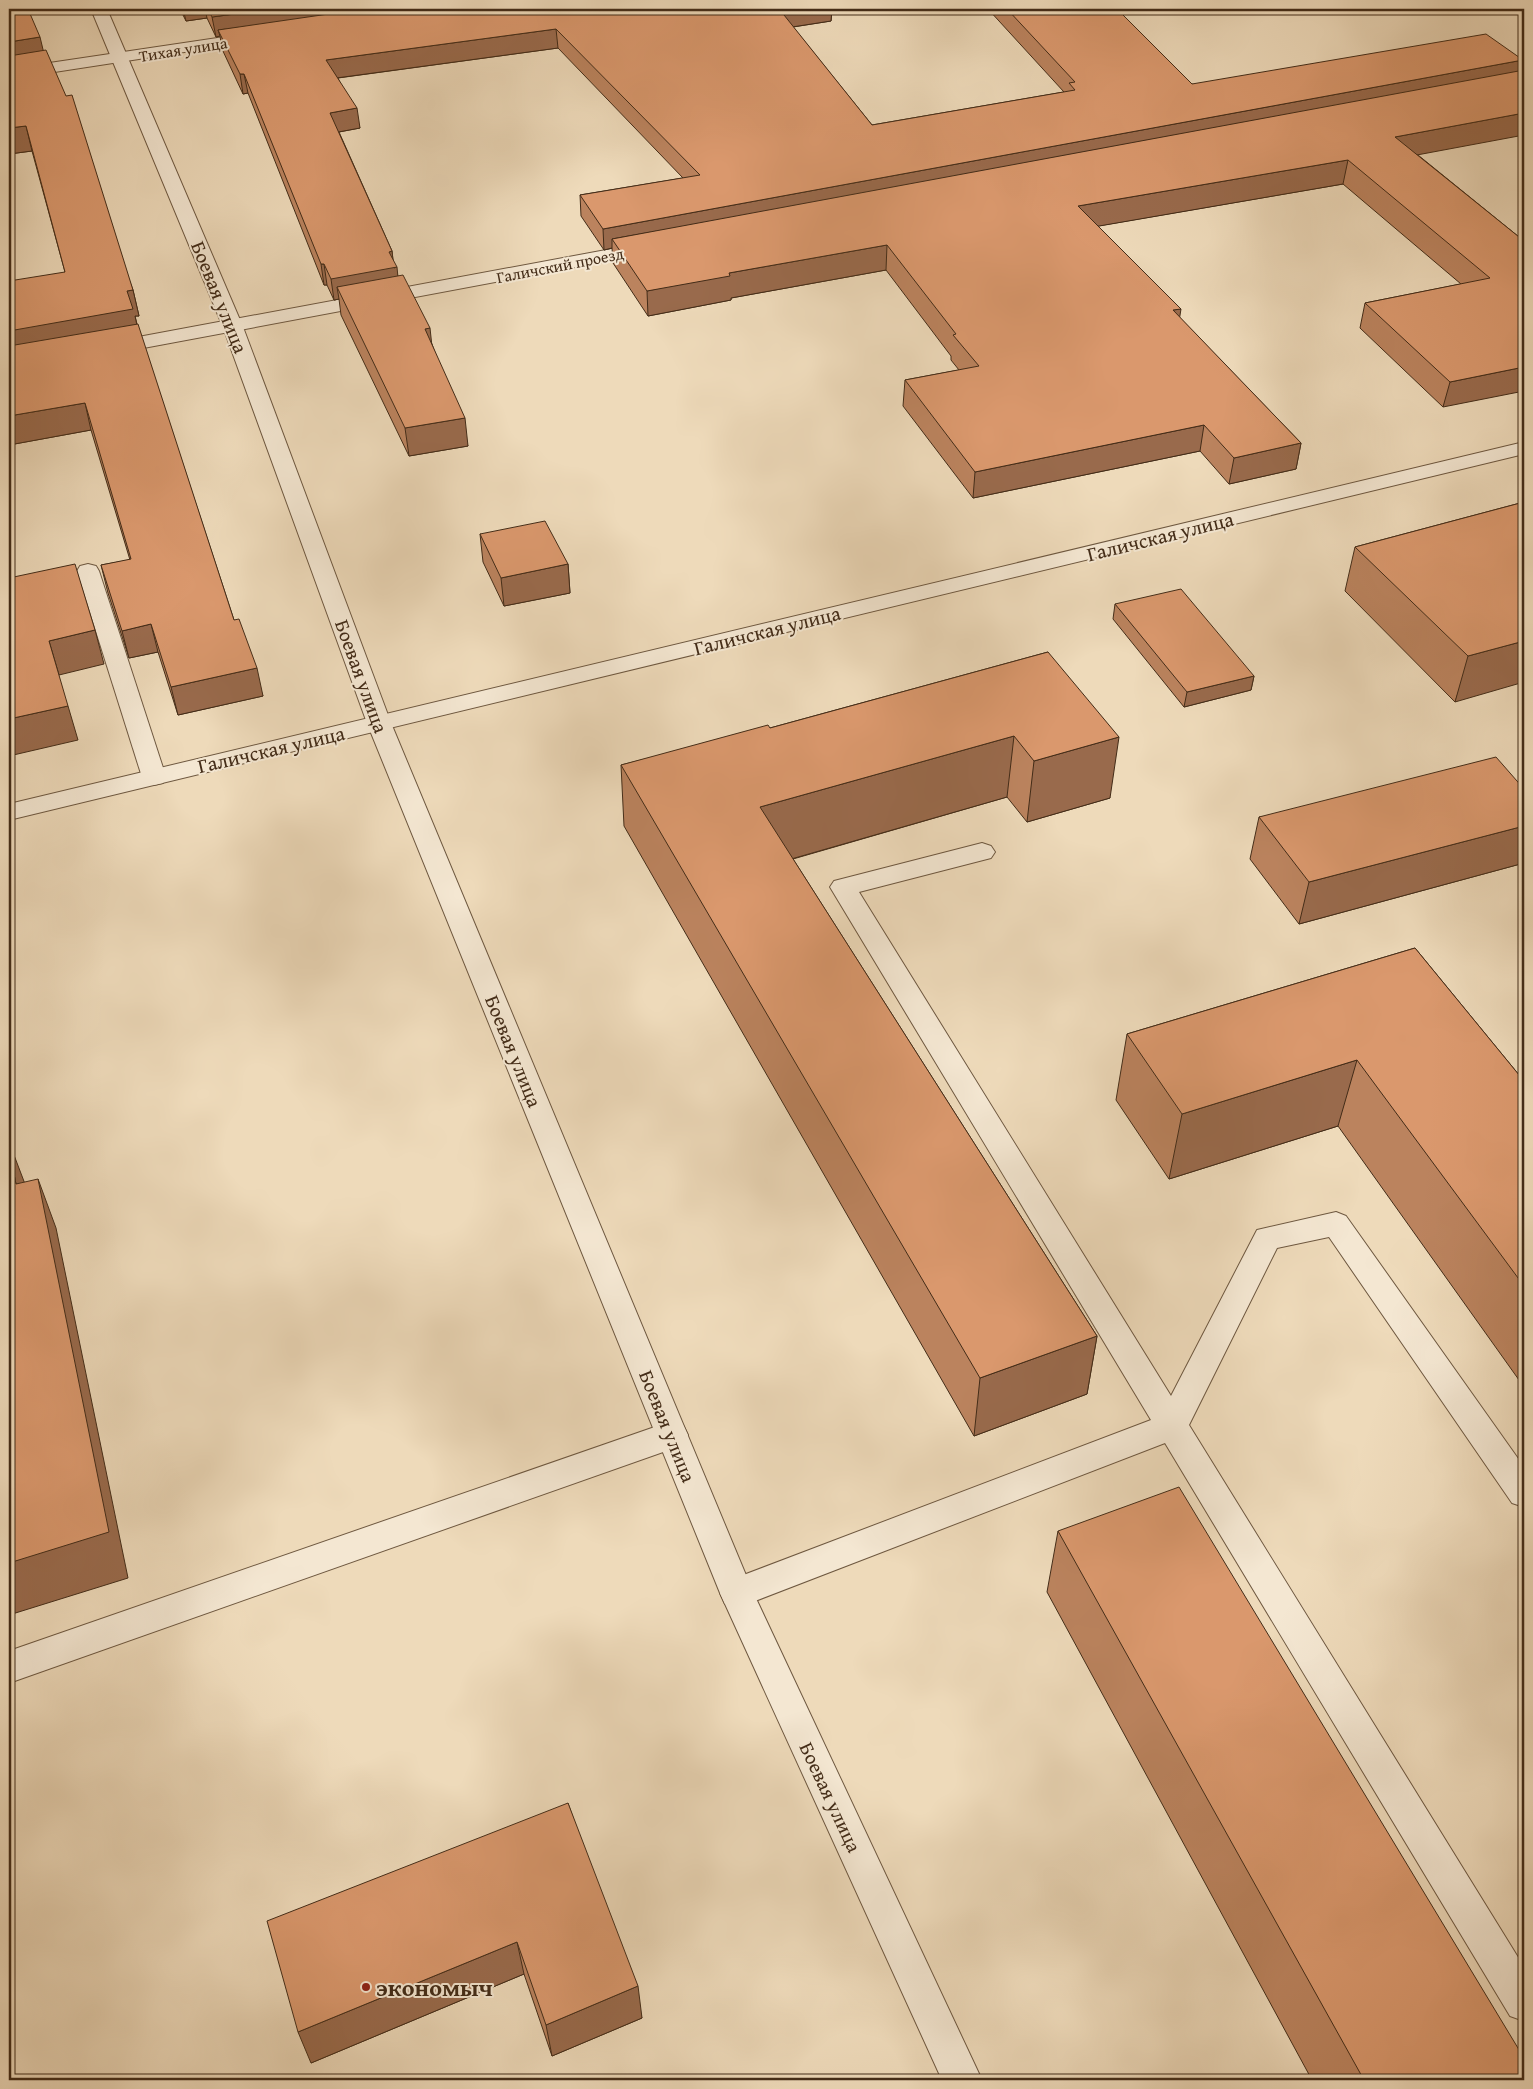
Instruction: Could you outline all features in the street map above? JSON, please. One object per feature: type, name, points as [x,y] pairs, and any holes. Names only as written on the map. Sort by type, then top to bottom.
[{"type":"street","name":"Боевая улица","points":[[99,9],[233,326],[379,724],[737,1593],[962,2080]]},
{"type":"street","name":"Тихая улица","points":[[9,74],[268,36]]},
{"type":"street","name":"Галичский проезд","points":[[87,352],[664,245]]},
{"type":"street","name":"Галичская улица","points":[[9,812],[1524,448]]},
{"type":"street","points":[[88,571],[154,777]]},
{"type":"street","points":[[982,852],[843,887],[1524,2002]]},
{"type":"street","points":[[737,1593],[1172,1426],[1267,1238],[1336,1224],[1524,1493]]},
{"type":"street","points":[[9,1667],[672,1435]]},
{"type":"building","points":[[9,9],[28,9],[40,37],[9,42]]},
{"type":"building","points":[[208,9],[272,9],[212,17]]},
{"type":"building","points":[[363,9],[787,9],[780,10],[872,125],[1075,90],[1069,83],[1075,82],[1007,9],[1117,9],[1192,84],[1486,34],[1523,60],[603,229],[580,195],[700,175],[556,29],[326,60],[357,108],[330,113],[392,251],[389,252],[397,267],[331,279],[324,264],[321,264],[244,74],[240,74],[218,30]]},
{"type":"building","points":[[46,50],[66,96],[72,95],[133,290],[127,291],[133,309],[9,331],[9,281],[65,272],[26,126],[9,128],[9,56]]},
{"type":"building","points":[[1524,70],[1524,113],[1395,137],[1524,241],[1524,367],[1450,382],[1365,303],[1490,278],[1348,160],[1078,206],[1181,309],[1173,310],[1301,443],[1234,458],[1204,425],[975,472],[905,380],[979,366],[953,335],[956,334],[887,245],[729,273],[730,276],[647,291],[612,239]]},
{"type":"building","points":[[403,275],[430,328],[425,329],[465,418],[405,428],[337,287]]},
{"type":"building","points":[[138,324],[234,620],[239,619],[257,668],[171,687],[151,624],[122,631],[101,565],[131,559],[85,403],[9,416],[9,346]]},
{"type":"building","points":[[1524,502],[1524,641],[1468,656],[1355,547]]},
{"type":"building","points":[[545,521],[568,564],[501,578],[480,534]]},
{"type":"building","points":[[75,564],[95,630],[49,641],[68,706],[9,719],[9,578]]},
{"type":"building","points":[[1181,589],[1254,676],[1187,692],[1115,604]]},
{"type":"building","points":[[1048,652],[1119,737],[1034,761],[1014,736],[760,807],[1097,1336],[980,1378],[621,765],[768,725],[770,728]]},
{"type":"building","points":[[1496,757],[1524,789],[1524,826],[1309,882],[1259,817]]},
{"type":"building","points":[[1415,948],[1524,1081],[1524,1286],[1357,1060],[1182,1114],[1127,1034]]},
{"type":"building","points":[[9,1149],[16,1184],[38,1179],[109,1532],[9,1563]]},
{"type":"building","points":[[1179,1487],[1524,2058],[1524,2080],[1364,2080],[1058,1531]]},
{"type":"building","points":[[568,1803],[638,1986],[546,2025],[517,1942],[298,2032],[267,1921]]},
{"type":"place","name":"экономыч","points":[[366,1987]]}]
